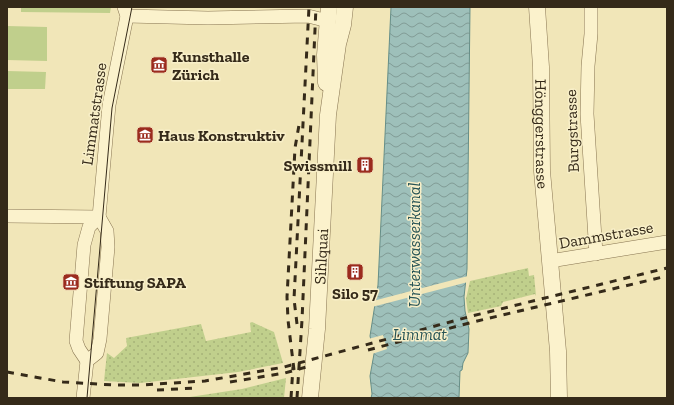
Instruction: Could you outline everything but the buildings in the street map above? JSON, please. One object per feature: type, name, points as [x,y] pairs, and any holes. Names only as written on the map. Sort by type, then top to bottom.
[{"type":"street","name":"Sihlquai","points":[[310,398],[317,329],[328,115],[345,7]]},
{"type":"street","name":"Hönggerstrasse","points":[[537,7],[541,67],[542,171],[558,351],[559,398]]},
{"type":"street","name":"Burgstrasse","points":[[591,7],[587,114],[596,254]]},
{"type":"street","points":[[129,10],[200,18],[308,16],[330,10],[336,20],[338,44]]},
{"type":"street","name":"Limmatstrasse","points":[[99,217],[110,105],[129,10]]},
{"type":"street","name":"Sihlquai","points":[[328,115],[325,55],[330,10]]},
{"type":"street","points":[[7,216],[99,217]]},
{"type":"street","points":[[87,360],[97,353],[100,343],[108,254],[107,231],[99,217]]},
{"type":"street","points":[[84,398],[87,360],[79,349],[76,341],[84,245],[89,227],[99,217]]},
{"type":"street","name":"Dammstrasse","points":[[550,261],[667,242]]},
{"type":"green space","points":[[21,7],[111,7],[110,13],[21,12]]},
{"type":"green space","points":[[7,26],[47,27],[47,61],[7,60]]},
{"type":"green space","points":[[7,71],[46,72],[45,89],[7,89]]},
{"type":"green space","points":[[528,268],[529,276],[534,275],[536,296],[535,294],[503,302],[501,306],[468,313],[466,299],[470,281]]},
{"type":"green space","points":[[252,322],[274,332],[283,363],[238,372],[140,383],[104,381],[107,353],[114,358],[127,346],[126,338],[201,324],[206,341],[251,332],[250,323]]},
{"type":"green space","points":[[286,378],[284,398],[183,398],[242,389]]},
{"type":"water","name":"Limmat","points":[[391,7],[470,7],[467,269],[464,297],[469,329],[468,353],[463,363],[462,370],[460,371],[459,398],[371,398],[370,376],[374,354],[370,336],[378,285]]},
{"type":"pier","points":[[468,276],[468,282],[372,307],[373,301]]},
{"type":"pier","points":[[383,335],[387,349],[372,354],[368,339]]},
{"type":"tram line","points":[[87,398],[112,108],[132,7]]},
{"type":"railway","points":[[297,324],[294,299],[309,7]]},
{"type":"railway","points":[[297,398],[302,320],[316,7]]},
{"type":"railway","points":[[294,370],[287,297],[295,148],[299,125]]},
{"type":"railway","points":[[7,372],[63,382],[114,385],[205,381],[284,367],[472,316],[667,268]]},
{"type":"railway","points":[[368,350],[473,322],[667,276]]},
{"type":"railway","points":[[230,382],[285,373],[310,366]]},
{"type":"railway","points":[[291,398],[293,367]]},
{"type":"railway","points":[[157,390],[195,388]]},
{"type":"place","name":"Kunsthalle Zürich","points":[[159,65]]},
{"type":"place","name":"Haus Konstruktiv","points":[[145,135]]},
{"type":"place","name":"Swissmill","points":[[365,165]]},
{"type":"place","name":"Silo 57","points":[[355,272]]},
{"type":"place","name":"Stiftung SAPA","points":[[71,282]]},
{"type":"water label","name":"Unterwasserkanal","points":[[414,245]]}]
